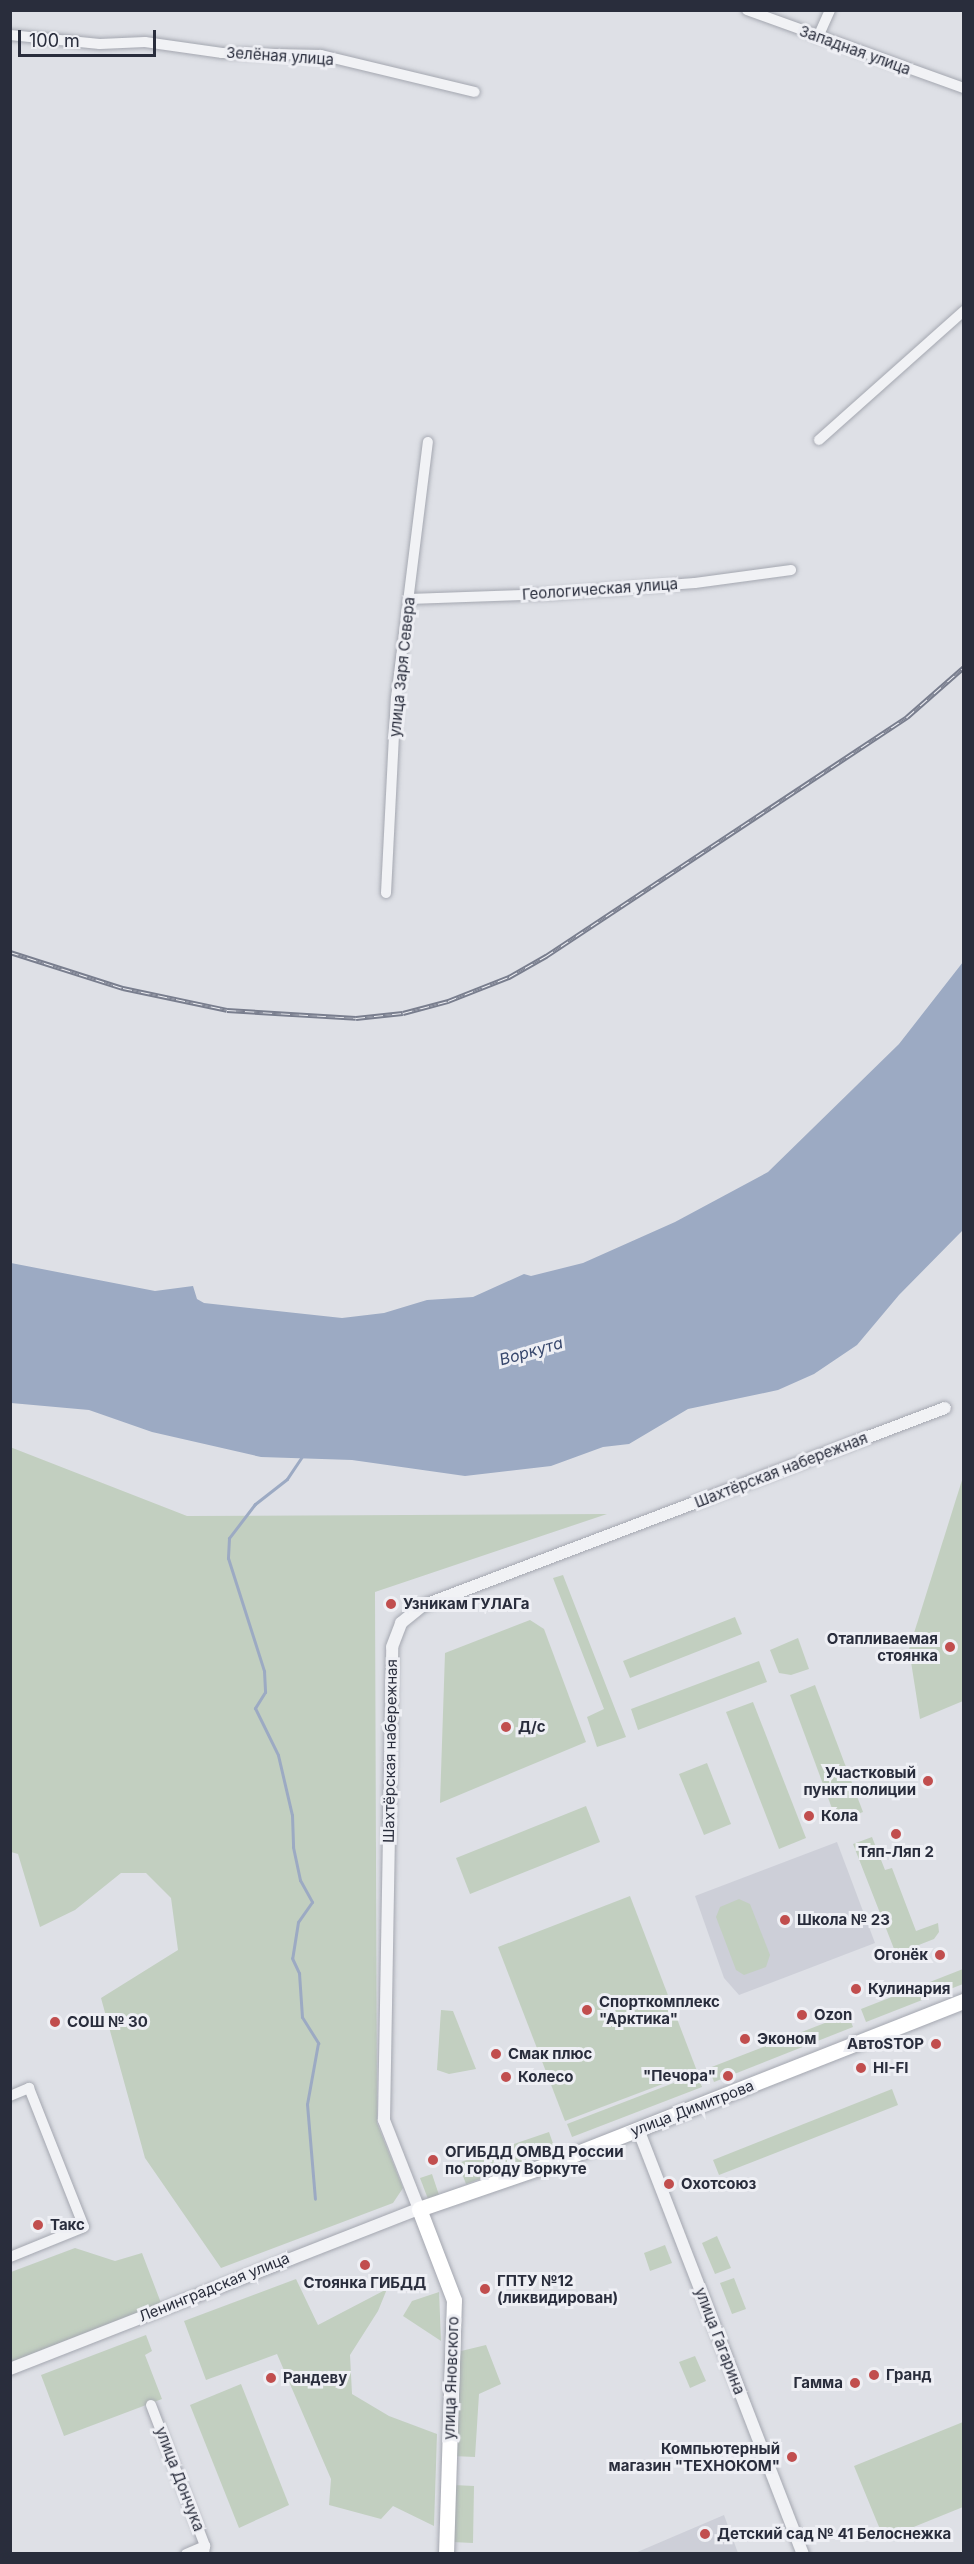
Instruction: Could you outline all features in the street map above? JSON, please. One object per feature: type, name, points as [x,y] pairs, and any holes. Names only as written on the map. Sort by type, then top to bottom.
[{"type":"main road","name":"улица Димитрова","points":[[418,2209],[547,2165],[963,2001]]},
{"type":"main road","name":"улица Яновского","points":[[418,2209],[454,2300],[446,2553]]},
{"type":"street","name":"Западная улица","points":[[747,10],[963,88]]},
{"type":"street","points":[[818,37],[830,10]]},
{"type":"street","name":"Зелёная улица","points":[[10,35],[100,44],[145,42],[222,53],[321,55],[475,92]]},
{"type":"street","points":[[819,440],[963,311]]},
{"type":"street","name":"улица Заря Севера","points":[[386,893],[396,698],[428,442]]},
{"type":"street","name":"Геологическая улица","points":[[409,599],[573,592],[791,570]]},
{"type":"street","name":"Шахтёрская набережная","points":[[418,2209],[384,2120],[392,1647],[401,1623],[422,1606],[945,1408]]},
{"type":"street","points":[[10,2096],[29,2088],[84,2227],[10,2257]]},
{"type":"street","name":"улица Гагарина","points":[[638,2129],[803,2553]]},
{"type":"street","name":"Ленинградская улица","points":[[10,2369],[418,2209]]},
{"type":"street","name":"улица Дончука","points":[[151,2405],[204,2550]]},
{"type":"street","points":[[186,2553],[204,2550]]},
{"type":"shaded area","name":"Школа № 23","points":[[837,1842],[875,1943],[739,1995],[724,1978],[695,1896]]},
{"type":"shaded area","name":"Детский сад № 41 Белоснежка","points":[[724,2515],[738,2553],[635,2553]]},
{"type":"green space","points":[[10,1447],[187,1516],[607,1514],[375,1592],[377,2123],[403,2188],[393,2203],[221,2268],[145,2158],[101,1998],[178,1950],[171,1898],[146,1873],[121,1873],[75,1910],[40,1927],[18,1854],[11,1852]]},
{"type":"green space","points":[[963,1477],[963,1701],[920,1719],[909,1649]]},
{"type":"green space","points":[[563,1575],[626,1737],[597,1747],[587,1717],[604,1709],[553,1578]]},
{"type":"green space","points":[[735,1617],[742,1634],[630,1678],[623,1661]]},
{"type":"green space","points":[[530,1620],[544,1629],[586,1742],[440,1803],[445,1653]]},
{"type":"green space","points":[[798,1638],[809,1669],[791,1675],[779,1673],[770,1650]]},
{"type":"green space","points":[[759,1661],[767,1682],[638,1730],[631,1709]]},
{"type":"green space","points":[[815,1685],[863,1812],[837,1822],[790,1695]]},
{"type":"green space","points":[[753,1702],[806,1838],[779,1849],[726,1712]]},
{"type":"green space","points":[[707,1763],[731,1824],[704,1835],[679,1774]]},
{"type":"green space","points":[[586,1806],[600,1842],[470,1894],[456,1858]]},
{"type":"green space","points":[[872,1837],[885,1870],[892,1868],[916,1931],[938,1923],[939,1932],[934,1939],[896,1954],[853,1844]]},
{"type":"green space","points":[[630,1896],[697,2071],[565,2121],[498,1947]]},
{"type":"green space","points":[[739,1899],[750,1904],[770,1955],[766,1967],[744,1975],[736,1970],[716,1917],[720,1907]]},
{"type":"green space","points":[[963,1969],[963,1984],[866,2022],[861,2009]]},
{"type":"green space","points":[[441,2010],[453,2011],[476,2069],[449,2074],[437,2070]]},
{"type":"green space","points":[[848,2014],[853,2027],[714,2082],[709,2068]]},
{"type":"green space","points":[[697,2074],[702,2087],[572,2137],[567,2124]]},
{"type":"green space","points":[[892,2089],[898,2105],[719,2175],[713,2160]]},
{"type":"green space","points":[[549,2132],[556,2152],[466,2184],[458,2163]]},
{"type":"green space","points":[[432,2174],[439,2195],[428,2199],[420,2178]]},
{"type":"green space","points":[[717,2236],[731,2268],[715,2274],[702,2243]]},
{"type":"green space","points":[[665,2245],[672,2263],[650,2271],[644,2253]]},
{"type":"green space","points":[[75,2248],[115,2261],[142,2253],[161,2303],[11,2362],[11,2272]]},
{"type":"green space","points":[[734,2278],[746,2309],[732,2314],[720,2283]]},
{"type":"green space","points":[[296,2279],[318,2325],[387,2289],[378,2311],[350,2355],[352,2394],[389,2416],[437,2434],[434,2526],[393,2506],[381,2519],[329,2505],[331,2479],[277,2354],[206,2380],[184,2321]]},
{"type":"green space","points":[[439,2292],[441,2341],[403,2316],[412,2301]]},
{"type":"green space","points":[[146,2335],[152,2351],[145,2355],[162,2399],[64,2436],[41,2375]]},
{"type":"green space","points":[[486,2345],[501,2384],[479,2394],[475,2457],[453,2456],[457,2352]]},
{"type":"green space","points":[[695,2356],[706,2381],[690,2388],[679,2362]]},
{"type":"green space","points":[[241,2384],[289,2505],[239,2528],[190,2405]]},
{"type":"green space","points":[[963,2422],[963,2507],[884,2539],[854,2466]]},
{"type":"green space","points":[[453,2485],[474,2486],[473,2543],[452,2542]]},
{"type":"water","name":"Воркута","points":[[963,962],[963,1230],[899,1295],[857,1345],[814,1374],[778,1390],[688,1409],[629,1444],[603,1447],[551,1466],[465,1476],[352,1460],[261,1457],[152,1432],[89,1410],[11,1403],[11,1263],[155,1291],[193,1286],[197,1299],[204,1303],[342,1318],[384,1313],[427,1300],[473,1297],[524,1274],[531,1276],[583,1263],[675,1222],[768,1172],[899,1044]]},
{"type":"waterway","points":[[303,1455],[287,1479],[255,1504],[229,1538],[228,1558],[264,1671],[265,1692],[255,1708],[278,1755],[292,1815],[293,1847],[300,1880],[312,1902],[298,1922],[292,1958],[299,1973],[302,2017],[318,2043],[307,2104],[315,2199]]},
{"type":"railway","points":[[10,952],[123,988],[227,1010],[356,1018],[403,1013],[448,1001],[509,977],[546,956],[907,717],[964,667]]},
{"type":"place","name":"Узникам ГУЛАГа","points":[[391,1604]]},
{"type":"place","name":"Отапливаемая стоянка","points":[[950,1647]]},
{"type":"place","name":"Д/с","points":[[506,1727]]},
{"type":"place","name":"Участковый пункт полиции","points":[[928,1781]]},
{"type":"place","name":"Кола","points":[[809,1816]]},
{"type":"place","name":"Тяп-Ляп 2","points":[[896,1834]]},
{"type":"place","name":"Школа № 23","points":[[785,1920]]},
{"type":"place","name":"Огонёк","points":[[940,1955]]},
{"type":"place","name":"Кулинария","points":[[856,1989]]},
{"type":"place","name":"Спорткомплекс \"Арктика\"","points":[[587,2010]]},
{"type":"place","name":"Ozon","points":[[802,2015]]},
{"type":"place","name":"СОШ № 30","points":[[55,2022]]},
{"type":"place","name":"Эконом","points":[[745,2039]]},
{"type":"place","name":"АвтоSTOP","points":[[936,2044]]},
{"type":"place","name":"Смак плюс","points":[[496,2054]]},
{"type":"place","name":"HI-FI","points":[[861,2068]]},
{"type":"place","name":"\"Печора\"","points":[[728,2076]]},
{"type":"place","name":"Колесо","points":[[506,2077]]},
{"type":"place","name":"ОГИБДД ОМВД России по городу Воркуте","points":[[433,2160]]},
{"type":"place","name":"Охотсоюз","points":[[669,2184]]},
{"type":"place","name":"Такс","points":[[38,2225]]},
{"type":"place","name":"Стоянка ГИБДД","points":[[365,2265]]},
{"type":"place","name":"ГПТУ №12 (ликвидирован)","points":[[485,2289]]},
{"type":"place","name":"Гранд","points":[[874,2375]]},
{"type":"place","name":"Рандеву","points":[[271,2378]]},
{"type":"place","name":"Гамма","points":[[855,2383]]},
{"type":"place","name":"Компьютерный магазин \"ТЕХНОКОМ\"","points":[[792,2457]]},
{"type":"place","name":"Детский сад № 41 Белоснежка","points":[[705,2534]]}]
